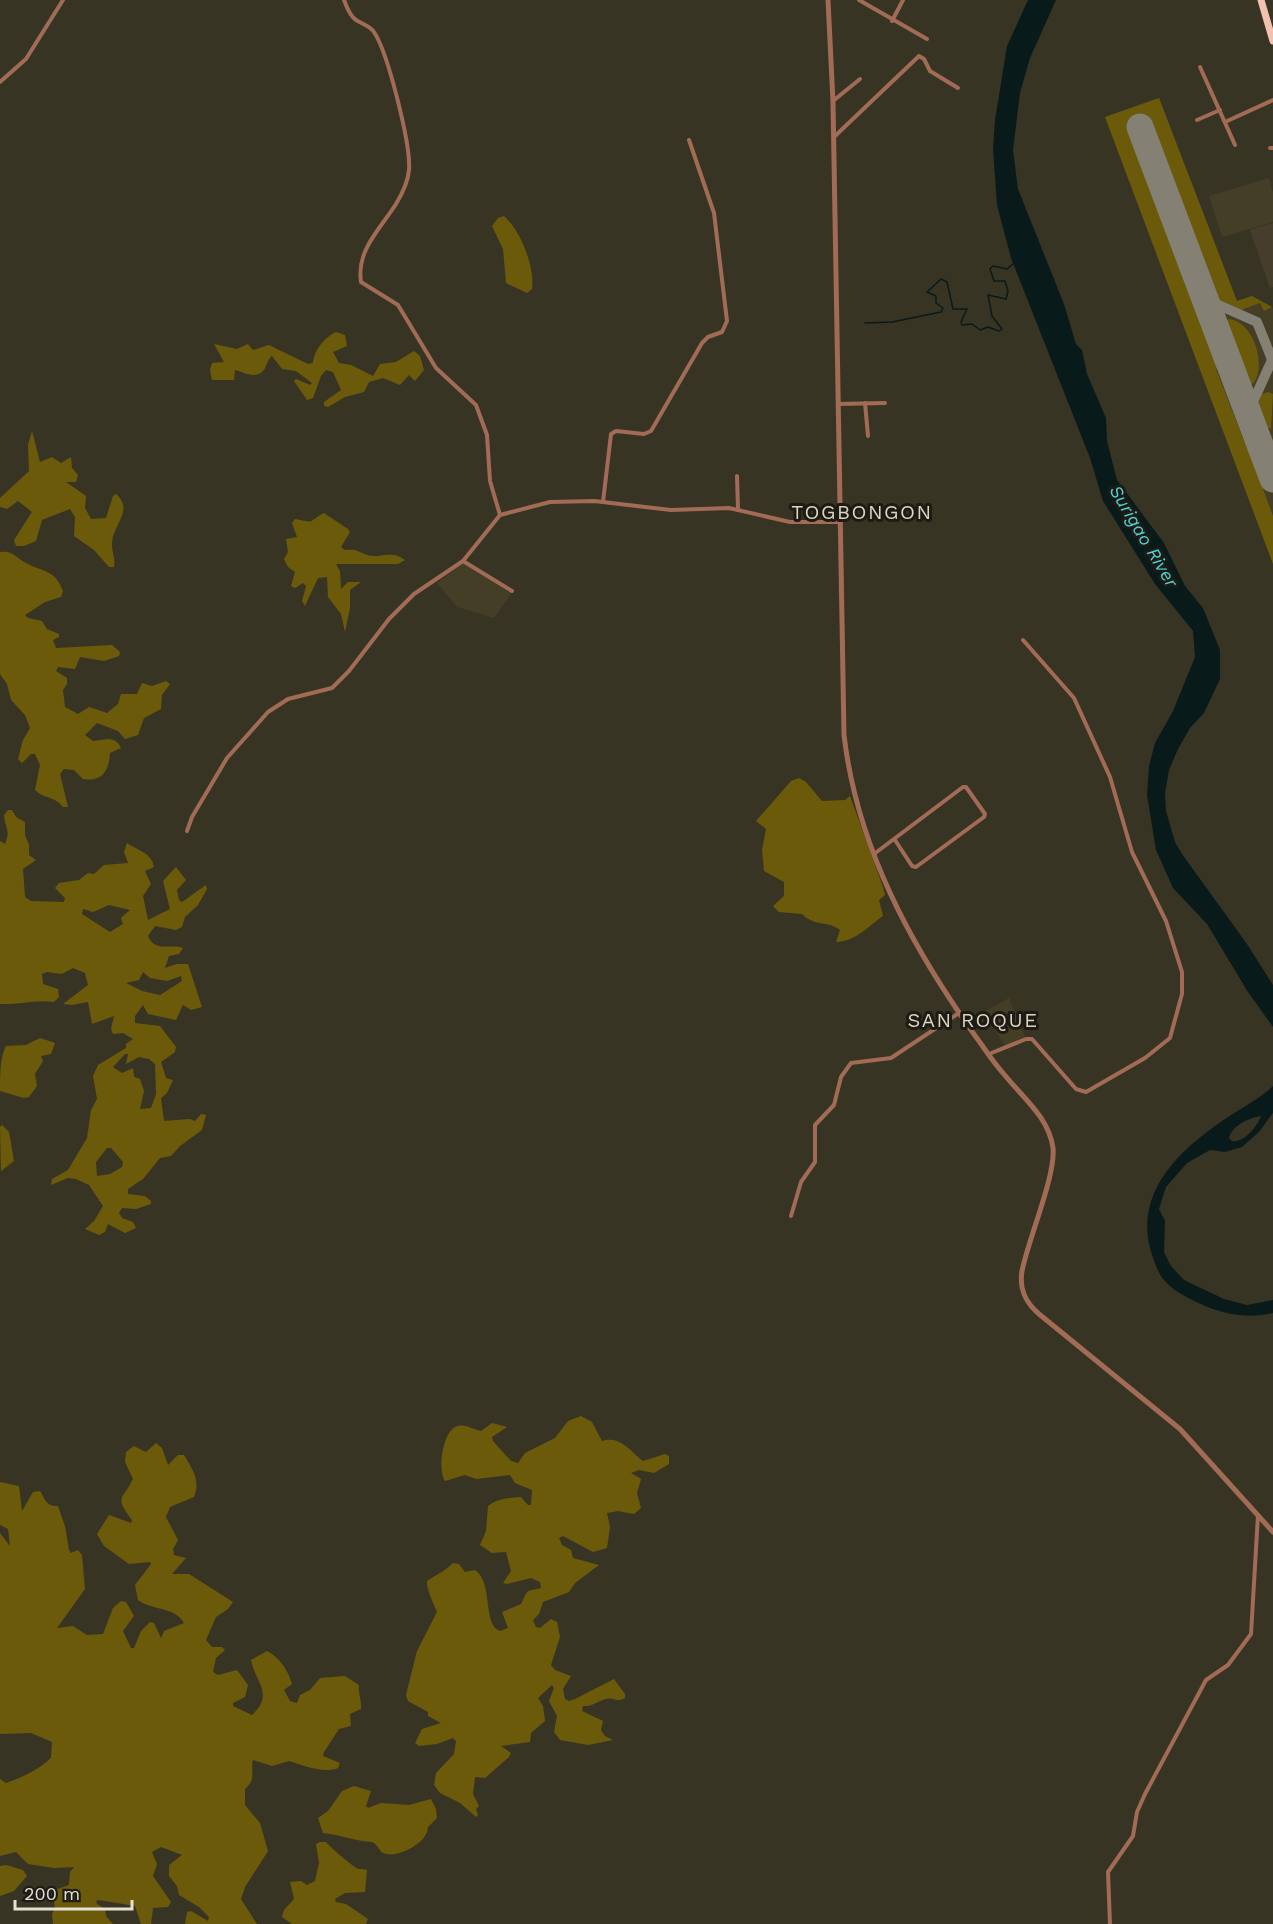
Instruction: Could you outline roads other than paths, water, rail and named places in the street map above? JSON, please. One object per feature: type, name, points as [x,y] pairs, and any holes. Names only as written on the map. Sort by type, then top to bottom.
[{"type":"highway","points":[[1261,0],[1273,41]]},
{"type":"street","points":[[0,82],[26,60],[63,0]]},
{"type":"street","points":[[344,0],[354,18],[372,29],[377,37],[393,85],[408,150],[409,168],[406,182],[394,207],[368,243],[361,282],[398,305],[436,368],[476,405],[488,435],[490,481],[500,515]]},
{"type":"street","points":[[828,0],[833,102],[845,743],[855,790],[874,854],[892,903],[909,935],[959,1013],[989,1054],[1033,1106],[1053,1144],[1052,1163],[1022,1271],[1021,1287],[1025,1299],[1038,1314],[1180,1429],[1273,1532]]},
{"type":"street","points":[[858,0],[927,39]]},
{"type":"street","points":[[868,6],[872,0]]},
{"type":"street","points":[[892,21],[903,0]]},
{"type":"street","points":[[833,137],[919,56],[924,59],[930,71],[958,88]]},
{"type":"street","points":[[1200,67],[1235,145]]},
{"type":"street","points":[[833,102],[860,78]]},
{"type":"street","points":[[1225,122],[1273,100]]},
{"type":"street","points":[[1197,120],[1220,110]]},
{"type":"street","points":[[603,502],[611,434],[616,431],[645,434],[651,432],[702,343],[708,337],[722,332],[727,321],[714,213],[689,140]]},
{"type":"street","points":[[839,404],[885,403]]},
{"type":"street","points":[[865,404],[868,436]]},
{"type":"street","points":[[737,476],[738,509]]},
{"type":"street","points":[[188,831],[192,817],[227,758],[268,712],[288,699],[332,688],[349,671],[389,619],[414,594],[463,561],[500,515],[550,502],[603,502],[671,510],[738,509],[790,522],[841,522]]},
{"type":"street","points":[[463,561],[512,591]]},
{"type":"street","points":[[989,1054],[1026,1039],[1032,1039],[1076,1089],[1086,1092],[1145,1058],[1167,1042],[1175,1024],[1183,986],[1179,956],[1132,852],[1118,800],[1091,735],[1069,691],[1023,640]]},
{"type":"street","points":[[874,854],[963,787],[966,787],[985,815],[916,867],[912,866],[895,840]]},
{"type":"street","points":[[791,1216],[801,1182],[815,1162],[815,1125],[834,1105],[841,1077],[847,1066],[854,1062],[896,1055],[959,1013]]},
{"type":"street","points":[[1110,1924],[1108,1872],[1133,1836],[1137,1812],[1145,1794],[1206,1680],[1228,1665],[1251,1634],[1258,1515]]},
{"type":"water","name":"Surigao River","points":[[1028,0],[1056,0],[1030,58],[1020,93],[1013,150],[1018,189],[1064,304],[1076,344],[1082,350],[1087,374],[1106,418],[1107,441],[1117,480],[1164,543],[1185,586],[1203,608],[1220,650],[1220,679],[1204,713],[1190,728],[1169,770],[1165,793],[1166,811],[1175,842],[1182,854],[1247,944],[1273,985],[1273,1027],[1248,992],[1207,924],[1173,888],[1156,850],[1147,795],[1149,766],[1155,743],[1173,711],[1195,657],[1193,631],[1155,584],[1103,501],[1090,458],[1011,258],[997,205],[993,149],[995,120],[1007,46]]},
{"type":"water","points":[[1273,1086],[1273,1113],[1259,1132],[1242,1147],[1225,1152],[1210,1150],[1187,1163],[1166,1187],[1159,1209],[1165,1221],[1164,1252],[1171,1266],[1184,1280],[1224,1299],[1247,1305],[1273,1300],[1273,1313],[1236,1315],[1200,1304],[1172,1288],[1163,1279],[1150,1248],[1147,1227],[1150,1207],[1156,1189],[1166,1172],[1180,1156],[1211,1129]],"holes":[[[1261,1116],[1253,1129],[1241,1139],[1232,1141],[1229,1138],[1242,1122]]]},
{"type":"waterway","points":[[865,323],[892,322],[941,312],[943,308],[936,303],[936,296],[927,292],[941,279],[947,282],[953,309],[967,309],[961,322],[962,325],[972,324],[980,330],[988,327],[999,331],[1002,329],[992,316],[988,295],[1006,299],[1008,291],[1005,281],[994,281],[990,269],[993,266],[1007,269],[1014,263]]},
{"type":"district","name":"TOGBONGON","points":[[862,512]]},
{"type":"district","name":"SAN ROQUE","points":[[973,1020]]}]
